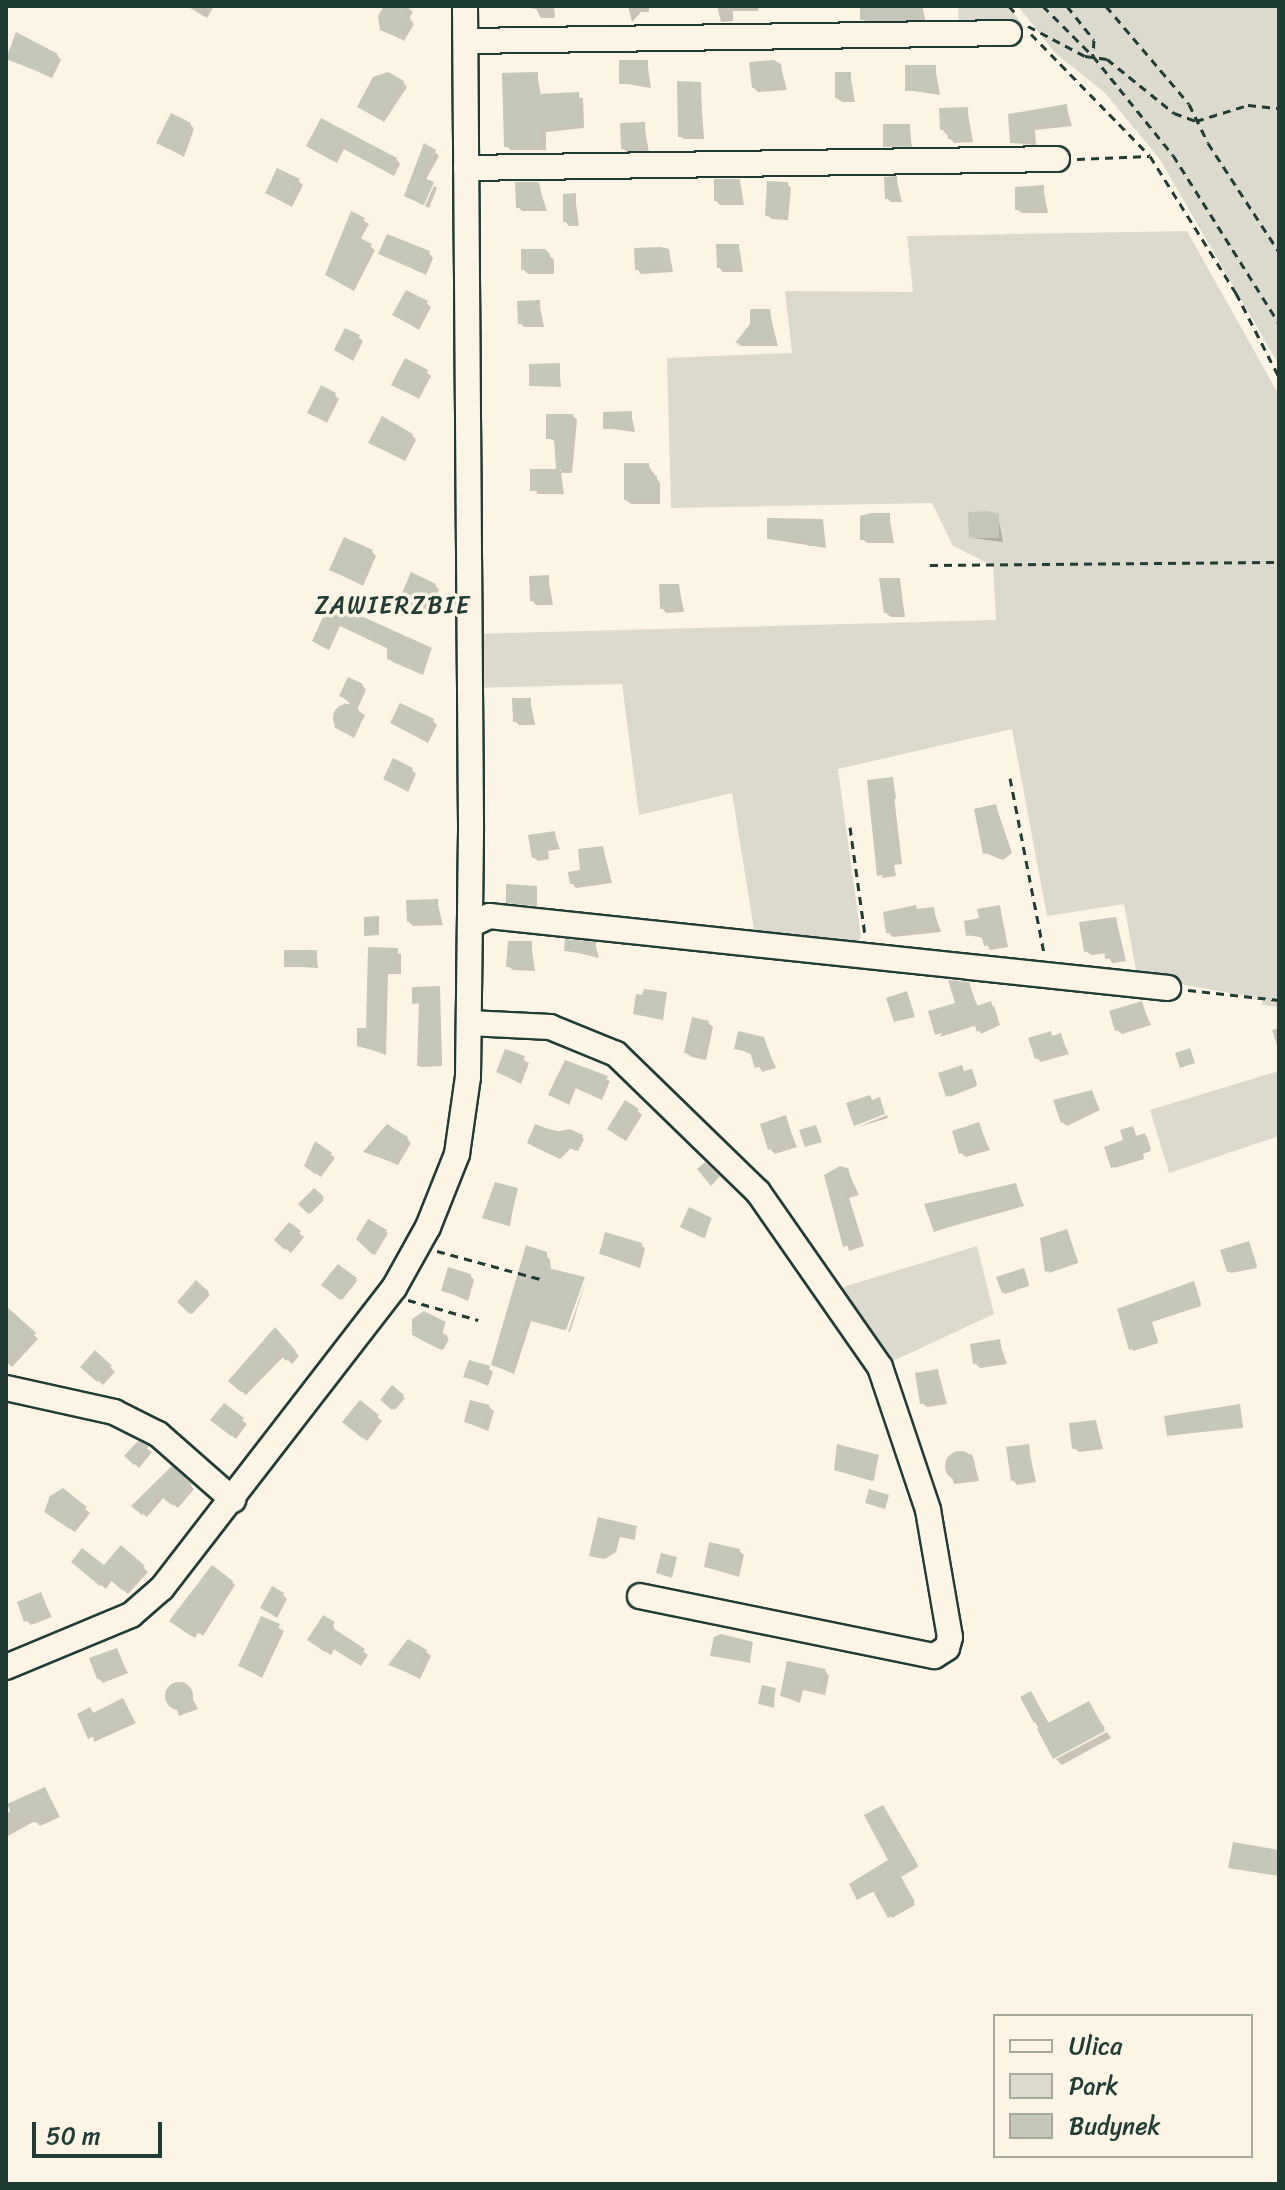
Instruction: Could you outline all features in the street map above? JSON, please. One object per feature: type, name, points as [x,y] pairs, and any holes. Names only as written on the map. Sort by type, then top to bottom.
[{"type":"street","points":[[6,1667],[131,1615],[162,1588],[389,1295],[417,1246],[457,1154],[465,1113],[470,925],[465,6]]},
{"type":"street","points":[[466,41],[1009,33]]},
{"type":"street","points":[[466,168],[1057,159]]},
{"type":"street","points":[[470,925],[489,916],[1168,988]]},
{"type":"street","points":[[469,1023],[550,1027],[616,1054],[758,1192],[880,1367],[928,1510],[950,1637],[947,1648],[934,1656],[640,1596]]},
{"type":"street","points":[[6,1388],[114,1412],[147,1428],[233,1500]]},
{"type":"path","points":[[1043,6],[1093,56],[1188,176],[1279,323]]},
{"type":"path","points":[[1067,6],[1094,40],[1093,56]]},
{"type":"path","points":[[1106,6],[1189,104],[1196,121],[1279,252]]},
{"type":"path","points":[[1279,108],[1248,105],[1196,121],[1174,113],[1107,59],[1093,56],[1021,23],[1150,156],[1236,293],[1279,377]]},
{"type":"path","points":[[1057,159],[1150,156]]},
{"type":"path","points":[[930,565],[1279,562]]},
{"type":"path","points":[[1010,778],[1048,976]]},
{"type":"path","points":[[850,827],[869,958]]},
{"type":"path","points":[[1168,988],[1279,1000]]},
{"type":"path","points":[[417,1246],[540,1279]]},
{"type":"path","points":[[389,1295],[478,1320]]},
{"type":"green space","points":[[958,6],[1009,6],[1021,23],[1018,30],[959,35]]},
{"type":"green space","points":[[1018,6],[1279,6],[1279,365],[1159,158],[1105,93],[1055,53]]},
{"type":"green space","points":[[1187,231],[1279,395],[1279,1007],[1262,1005],[1262,999],[1137,976],[1124,904],[1047,916],[1012,729],[838,769],[861,937],[854,950],[755,936],[732,793],[639,815],[622,684],[471,688],[470,634],[996,620],[993,566],[953,546],[932,503],[671,508],[667,358],[792,353],[785,291],[913,292],[907,236]]},
{"type":"green space","points":[[1279,1071],[1279,1136],[1169,1173],[1150,1110]]},
{"type":"green space","points":[[977,1246],[994,1314],[880,1367],[827,1292]]},
{"type":"building","points":[[384,6],[409,6],[405,14],[411,18],[399,38],[380,30],[378,16]]},
{"type":"building","points":[[860,6],[923,6],[923,19],[860,20]]},
{"type":"building","points":[[16,32],[58,54],[47,75],[6,59]]},
{"type":"building","points":[[619,60],[648,60],[648,84],[619,84]]},
{"type":"building","points":[[774,60],[781,64],[784,86],[752,88],[749,62]]},
{"type":"building","points":[[905,65],[936,65],[936,91],[905,91]]},
{"type":"building","points":[[388,72],[404,81],[379,119],[357,107],[373,77]]},
{"type":"building","points":[[538,72],[538,94],[579,92],[581,124],[542,129],[542,147],[504,147],[502,73]]},
{"type":"building","points":[[835,72],[851,72],[851,98],[835,98]]},
{"type":"building","points":[[677,81],[701,82],[702,136],[678,137]]},
{"type":"building","points":[[1067,104],[1068,122],[1031,126],[1033,141],[1010,143],[1008,114]]},
{"type":"building","points":[[968,107],[969,139],[948,139],[947,130],[940,130],[939,108]]},
{"type":"building","points":[[171,113],[191,123],[179,154],[156,143]]},
{"type":"building","points":[[321,118],[397,158],[389,173],[339,146],[332,160],[306,146]]},
{"type":"building","points":[[645,122],[646,149],[621,149],[620,123]]},
{"type":"building","points":[[883,124],[910,124],[911,146],[883,147]]},
{"type":"building","points":[[424,143],[436,150],[421,177],[434,182],[424,205],[404,196]]},
{"type":"building","points":[[277,168],[300,179],[287,204],[265,193]]},
{"type":"building","points":[[897,176],[898,198],[885,199],[884,177]]},
{"type":"building","points":[[714,179],[740,179],[740,202],[714,201]]},
{"type":"building","points":[[767,181],[788,182],[785,217],[765,216]]},
{"type":"building","points":[[515,182],[539,182],[544,207],[516,208]]},
{"type":"building","points":[[1044,185],[1044,209],[1015,210],[1015,187]]},
{"type":"building","points":[[576,193],[576,222],[563,222],[563,194]]},
{"type":"building","points":[[351,211],[365,218],[356,236],[372,244],[349,288],[325,275]]},
{"type":"building","points":[[387,234],[430,251],[421,272],[378,254]]},
{"type":"building","points":[[716,244],[739,244],[739,268],[717,268]]},
{"type":"building","points":[[634,248],[669,249],[670,268],[635,270]]},
{"type":"building","points":[[521,249],[545,249],[550,254],[550,270],[521,270]]},
{"type":"building","points":[[406,290],[428,301],[415,327],[392,315]]},
{"type":"building","points":[[540,300],[540,323],[518,324],[517,301]]},
{"type":"building","points":[[750,309],[770,309],[775,343],[735,343],[750,324]]},
{"type":"building","points":[[345,328],[360,335],[348,358],[334,350]]},
{"type":"building","points":[[405,358],[428,370],[414,396],[391,385]]},
{"type":"building","points":[[560,363],[560,386],[529,386],[529,364]]},
{"type":"building","points":[[321,385],[336,393],[322,420],[307,413]]},
{"type":"building","points":[[632,411],[632,428],[603,429],[603,412]]},
{"type":"building","points":[[546,414],[573,414],[568,469],[556,469],[554,439],[546,439]]},
{"type":"building","points":[[382,416],[413,434],[400,458],[368,443]]},
{"type":"building","points":[[624,463],[649,463],[649,476],[657,476],[656,501],[624,500]]},
{"type":"building","points":[[530,469],[560,469],[561,490],[530,491]]},
{"type":"building","points":[[968,512],[999,514],[999,538],[969,538]]},
{"type":"building","points":[[890,513],[890,540],[860,540],[860,516]]},
{"type":"building","points":[[767,518],[823,519],[823,546],[808,546],[808,539],[767,539]]},
{"type":"building","points":[[344,537],[373,550],[359,583],[329,570]]},
{"type":"building","points":[[411,572],[436,584],[422,610],[399,600]]},
{"type":"building","points":[[549,575],[549,601],[530,601],[529,576]]},
{"type":"building","points":[[879,578],[900,578],[901,613],[884,613]]},
{"type":"building","points":[[659,584],[679,584],[680,609],[660,609]]},
{"type":"building","points":[[330,602],[432,648],[420,673],[387,659],[387,648],[337,624],[326,648],[312,641]]},
{"type":"building","points":[[348,677],[363,684],[354,703],[339,696]]},
{"type":"building","points":[[512,698],[531,698],[531,721],[513,722]]},
{"type":"building","points":[[400,703],[434,719],[423,740],[390,723]]},
{"type":"building","points":[[347,704],[357,708],[361,718],[357,728],[347,732],[337,728],[333,718],[337,708]]},
{"type":"building","points":[[393,758],[413,768],[403,789],[383,779]]},
{"type":"building","points":[[893,777],[896,799],[890,800],[900,861],[892,863],[894,873],[877,876],[867,780]]},
{"type":"building","points":[[996,804],[1008,849],[1001,850],[998,859],[992,852],[983,854],[974,809]]},
{"type":"building","points":[[555,831],[557,845],[544,847],[546,855],[532,858],[528,835]]},
{"type":"building","points":[[603,846],[609,879],[570,884],[568,872],[580,870],[578,849]]},
{"type":"building","points":[[506,884],[537,886],[537,906],[506,903]]},
{"type":"building","points":[[438,899],[439,921],[407,922],[406,900]]},
{"type":"building","points":[[916,905],[917,909],[934,907],[937,928],[886,933],[883,912]]},
{"type":"building","points":[[1000,905],[1004,943],[984,946],[981,934],[966,936],[964,921],[979,918],[977,909]]},
{"type":"building","points":[[379,916],[379,935],[364,936],[364,917]]},
{"type":"building","points":[[1116,917],[1122,957],[1105,959],[1104,949],[1084,952],[1079,922]]},
{"type":"building","points":[[565,939],[596,942],[595,955],[564,951]]},
{"type":"building","points":[[508,941],[532,941],[531,967],[506,967]]},
{"type":"building","points":[[368,947],[398,948],[397,971],[385,971],[383,1053],[357,1046],[357,1028],[366,1028]]},
{"type":"building","points":[[284,950],[317,950],[317,967],[284,967]]},
{"type":"building","points":[[948,980],[969,982],[977,1006],[991,1001],[998,1022],[977,1032],[974,1023],[935,1035],[928,1011],[955,1003]]},
{"type":"building","points":[[440,986],[442,1065],[417,1066],[419,1003],[412,1004],[412,987]]},
{"type":"building","points":[[644,989],[667,992],[663,1020],[633,1014],[636,994],[642,995]]},
{"type":"building","points":[[907,991],[915,1017],[894,1022],[886,998]]},
{"type":"building","points":[[1142,1001],[1148,1021],[1115,1031],[1109,1011]]},
{"type":"building","points":[[692,1017],[709,1021],[702,1057],[684,1053]]},
{"type":"building","points":[[738,1031],[764,1037],[773,1063],[755,1068],[750,1052],[734,1049]]},
{"type":"building","points":[[1051,1031],[1052,1036],[1061,1033],[1066,1049],[1035,1059],[1028,1038]]},
{"type":"building","points":[[1190,1048],[1195,1063],[1180,1068],[1175,1053]]},
{"type":"building","points":[[505,1049],[525,1056],[516,1081],[496,1072]]},
{"type":"building","points":[[565,1060],[608,1076],[599,1098],[573,1087],[566,1103],[548,1095]]},
{"type":"building","points":[[962,1065],[964,1071],[972,1069],[977,1084],[946,1097],[938,1073]]},
{"type":"building","points":[[1092,1090],[1097,1105],[1061,1123],[1053,1100]]},
{"type":"building","points":[[870,1095],[872,1100],[880,1097],[885,1114],[854,1126],[846,1103]]},
{"type":"building","points":[[625,1100],[639,1109],[621,1138],[607,1129]]},
{"type":"building","points":[[786,1115],[794,1142],[768,1150],[760,1124]]},
{"type":"building","points":[[979,1122],[987,1145],[959,1154],[952,1131]]},
{"type":"building","points":[[387,1124],[408,1137],[393,1162],[363,1152]]},
{"type":"building","points":[[535,1124],[555,1132],[570,1129],[583,1135],[576,1151],[568,1147],[558,1158],[527,1143]]},
{"type":"building","points":[[816,1125],[822,1142],[805,1147],[799,1130]]},
{"type":"building","points":[[1133,1126],[1136,1136],[1145,1133],[1151,1149],[1142,1152],[1144,1157],[1111,1168],[1104,1147],[1123,1140],[1120,1130]]},
{"type":"building","points":[[315,1141],[332,1153],[315,1174],[304,1166]]},
{"type":"building","points":[[705,1162],[720,1176],[711,1186],[697,1169]]},
{"type":"building","points":[[840,1166],[848,1168],[855,1191],[846,1194],[861,1242],[843,1247],[824,1175]]},
{"type":"building","points":[[495,1182],[518,1188],[509,1226],[482,1218]]},
{"type":"building","points":[[1016,1183],[1022,1203],[934,1232],[924,1204]]},
{"type":"building","points":[[314,1188],[324,1197],[308,1214],[298,1204]]},
{"type":"building","points":[[689,1207],[712,1218],[703,1238],[680,1227]]},
{"type":"building","points":[[368,1219],[387,1230],[373,1255],[356,1239]]},
{"type":"building","points":[[289,1222],[301,1231],[285,1250],[274,1240]]},
{"type":"building","points":[[1067,1229],[1078,1262],[1045,1272],[1040,1238]]},
{"type":"building","points":[[605,1232],[642,1243],[636,1264],[599,1254]]},
{"type":"building","points":[[1249,1241],[1257,1266],[1227,1272],[1220,1250]]},
{"type":"building","points":[[526,1245],[547,1252],[548,1268],[585,1277],[566,1330],[528,1319],[511,1372],[491,1365]]},
{"type":"building","points":[[338,1264],[357,1278],[340,1300],[321,1285]]},
{"type":"building","points":[[448,1267],[471,1274],[464,1297],[441,1291]]},
{"type":"building","points":[[1024,1268],[1029,1284],[1002,1293],[996,1277]]},
{"type":"building","points":[[196,1280],[209,1292],[190,1314],[177,1302]]},
{"type":"building","points":[[1194,1281],[1201,1304],[1151,1320],[1158,1341],[1129,1350],[1117,1309]]},
{"type":"building","points":[[6,1306],[36,1333],[6,1364]]},
{"type":"building","points":[[424,1311],[446,1322],[441,1332],[448,1336],[441,1350],[412,1335],[412,1319]]},
{"type":"building","points":[[275,1327],[296,1351],[286,1361],[279,1353],[241,1392],[228,1381]]},
{"type":"building","points":[[1000,1339],[1003,1360],[973,1364],[970,1344]]},
{"type":"building","points":[[95,1350],[112,1366],[97,1382],[80,1367]]},
{"type":"building","points":[[469,1360],[490,1366],[484,1383],[463,1377]]},
{"type":"building","points":[[938,1369],[943,1400],[920,1404],[915,1373]]},
{"type":"building","points":[[392,1385],[404,1395],[392,1410],[380,1400]]},
{"type":"building","points":[[360,1400],[379,1415],[362,1438],[342,1422]]},
{"type":"building","points":[[470,1400],[490,1405],[484,1428],[464,1422]]},
{"type":"building","points":[[224,1403],[244,1418],[231,1436],[210,1420]]},
{"type":"building","points":[[1240,1404],[1243,1427],[1167,1436],[1164,1416]]},
{"type":"building","points":[[1096,1420],[1100,1445],[1072,1449],[1069,1423]]},
{"type":"building","points":[[138,1441],[149,1446],[134,1465],[124,1456]]},
{"type":"building","points":[[837,1444],[879,1455],[872,1481],[834,1470]]},
{"type":"building","points":[[1029,1444],[1033,1478],[1011,1481],[1006,1447]]},
{"type":"building","points":[[960,1451],[971,1455],[975,1466],[971,1477],[960,1481],[949,1477],[945,1466],[949,1455]]},
{"type":"building","points":[[172,1466],[192,1484],[173,1506],[159,1495],[142,1515],[131,1506]]},
{"type":"building","points":[[63,1488],[87,1507],[70,1529],[44,1512],[50,1496]]},
{"type":"building","points":[[869,1489],[889,1495],[885,1509],[865,1503]]},
{"type":"building","points":[[598,1517],[637,1526],[634,1539],[619,1536],[615,1551],[602,1558],[589,1556]]},
{"type":"building","points":[[709,1542],[740,1549],[735,1574],[704,1567]]},
{"type":"building","points":[[121,1545],[145,1566],[123,1591],[107,1577],[100,1586],[71,1562],[82,1548],[104,1565]]},
{"type":"building","points":[[661,1553],[677,1557],[672,1578],[656,1573]]},
{"type":"building","points":[[212,1565],[233,1581],[199,1634],[195,1631],[191,1636],[169,1621]]},
{"type":"building","points":[[272,1586],[284,1593],[273,1615],[260,1608]]},
{"type":"building","points":[[41,1592],[49,1612],[24,1622],[17,1602]]},
{"type":"building","points":[[323,1615],[335,1622],[331,1627],[365,1649],[356,1663],[329,1646],[325,1652],[307,1640]]},
{"type":"building","points":[[261,1616],[280,1624],[258,1675],[238,1666]]},
{"type":"building","points":[[721,1634],[753,1642],[749,1662],[710,1656],[714,1637]]},
{"type":"building","points":[[408,1639],[427,1650],[415,1675],[388,1665]]},
{"type":"building","points":[[117,1648],[125,1668],[97,1679],[89,1658]]},
{"type":"building","points":[[787,1661],[826,1669],[821,1691],[799,1687],[796,1700],[780,1696]]},
{"type":"building","points":[[179,1682],[189,1686],[193,1696],[189,1706],[179,1710],[169,1706],[165,1696],[169,1686]]},
{"type":"building","points":[[762,1685],[776,1688],[772,1707],[758,1704]]},
{"type":"building","points":[[1031,1691],[1045,1717],[1034,1723],[1020,1697]]},
{"type":"building","points":[[123,1698],[133,1718],[88,1739],[77,1714],[90,1707],[93,1713]]},
{"type":"building","points":[[1089,1701],[1105,1731],[1053,1759],[1037,1729]]},
{"type":"building","points":[[45,1787],[57,1812],[34,1823],[31,1816],[16,1823],[7,1804]]},
{"type":"building","points":[[883,1805],[918,1865],[900,1875],[915,1902],[888,1918],[873,1891],[857,1900],[849,1884],[888,1860],[864,1815]]},
{"type":"building","points":[[1233,1842],[1279,1850],[1279,1876],[1228,1868]]},
{"type":"district","name":"ZAWIERZBIE","points":[[393,606]]}]
